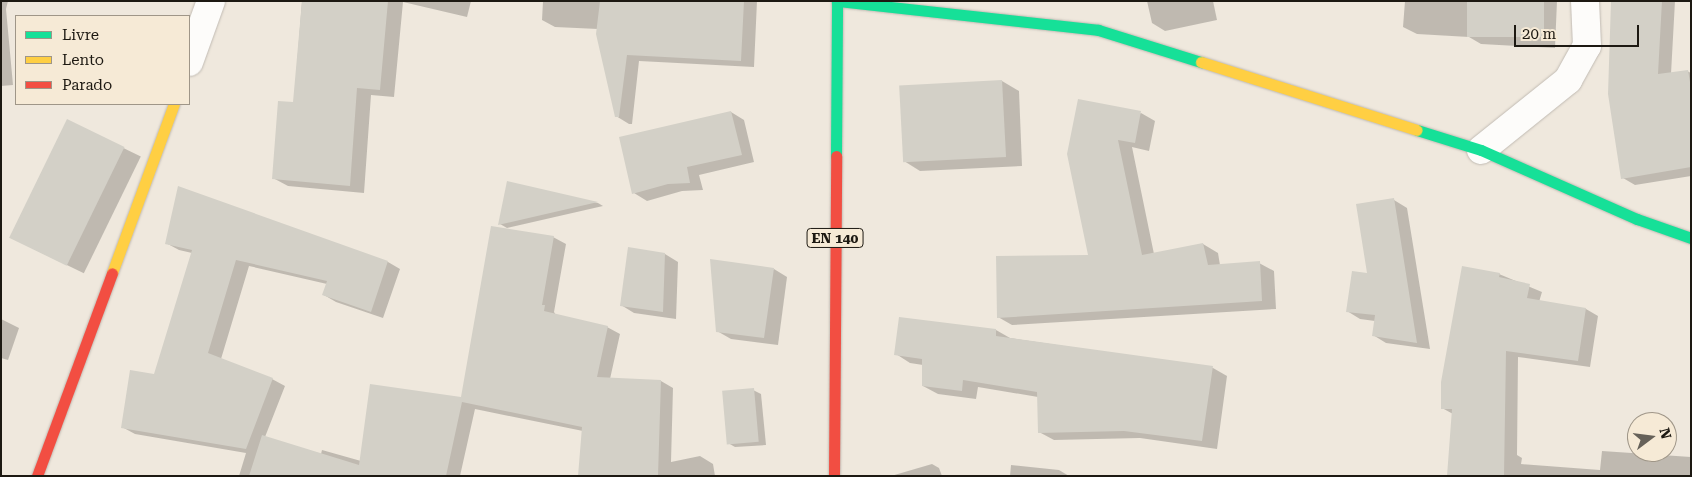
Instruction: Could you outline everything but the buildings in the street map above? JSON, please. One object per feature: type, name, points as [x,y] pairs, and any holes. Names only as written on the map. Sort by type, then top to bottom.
[{"type":"street","points":[[190,59],[211,1]]},
{"type":"street","points":[[837,1],[1098,30],[1481,150],[1637,219],[1691,238]]},
{"type":"street","name":"EN 140","points":[[834,476],[837,1]]},
{"type":"street","points":[[1481,150],[1568,80],[1587,46],[1585,1]]},
{"type":"street","points":[[37,476],[174,105]]},
{"type":"traffic: fast","points":[[837,1],[1098,30],[1201,62]]},
{"type":"traffic: fast","points":[[836,156],[837,1]]},
{"type":"traffic: fast","points":[[1417,130],[1481,150],[1637,219],[1691,238]]},
{"type":"traffic: slow","points":[[1201,62],[1417,130]]},
{"type":"traffic: slow","points":[[112,273],[174,105]]},
{"type":"traffic: jam","points":[[834,476],[836,156]]},
{"type":"traffic: jam","points":[[37,476],[112,273]]}]
